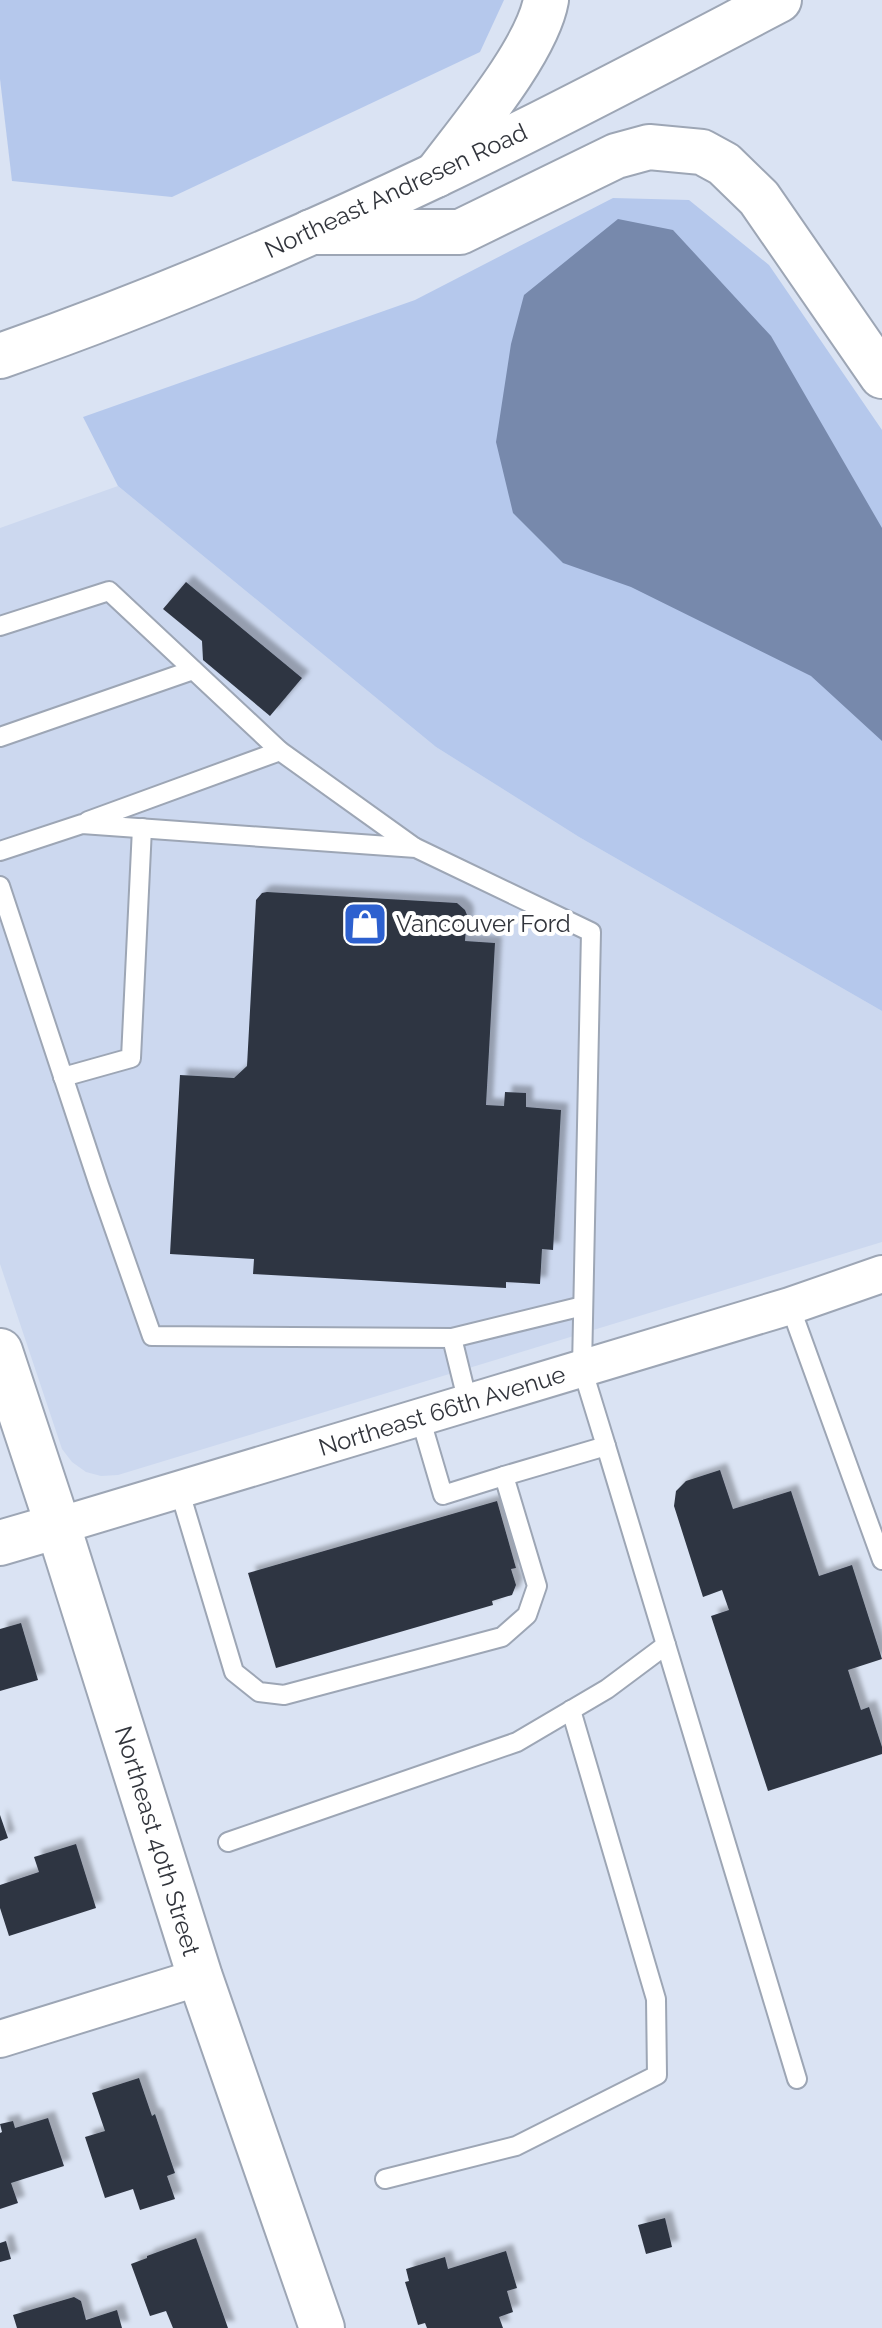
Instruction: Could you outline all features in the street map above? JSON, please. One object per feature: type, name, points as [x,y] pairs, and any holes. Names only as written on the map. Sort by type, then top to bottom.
[{"type":"main road","points":[[436,175],[513,69],[535,31],[546,0]]},
{"type":"main road","name":"Northeast Andresen Road","points":[[0,356],[196,282],[436,175],[779,0]]},
{"type":"main road","points":[[311,232],[460,232],[616,156],[649,147],[702,152],[724,164],[759,198],[882,376]]},
{"type":"main road","name":"Northeast 40th Street","points":[[0,1351],[200,1977],[322,2328]]},
{"type":"main road","name":"Northeast 66th Avenue","points":[[0,1543],[58,1526]]},
{"type":"street","name":"Northeast 66th Avenue","points":[[58,1526],[790,1306],[882,1274]]},
{"type":"street","points":[[0,2039],[200,1977]]},
{"type":"lane","points":[[0,626],[109,591],[280,751],[416,848],[591,932],[582,1368],[797,2079]]},
{"type":"lane","points":[[0,737],[193,670]]},
{"type":"lane","points":[[0,851],[280,751]]},
{"type":"lane","points":[[82,824],[416,848]]},
{"type":"lane","points":[[63,1077],[131,1058],[142,828]]},
{"type":"lane","points":[[0,886],[152,1336],[452,1338],[583,1306]]},
{"type":"lane","points":[[790,1306],[876,1523],[882,1560]]},
{"type":"lane","points":[[452,1338],[468,1403]]},
{"type":"lane","points":[[420,1417],[443,1495],[606,1446]]},
{"type":"lane","points":[[179,1489],[234,1672],[259,1692],[284,1695],[502,1637],[527,1615],[537,1586],[504,1476]]},
{"type":"lane","points":[[228,1842],[517,1742],[607,1689],[666,1645]]},
{"type":"lane","points":[[385,2179],[516,2146],[657,2075],[656,1999],[571,1710]]},
{"type":"shaded area","points":[[0,0],[504,0],[480,52],[172,197],[12,181],[0,79]]},
{"type":"shaded area","points":[[613,198],[689,200],[769,265],[882,430],[882,1011],[579,837],[436,747],[118,486],[83,417],[415,300]]},
{"type":"shaded area","points":[[618,219],[673,230],[771,336],[882,528],[882,741],[811,676],[631,587],[563,563],[513,513],[496,442],[511,344],[524,295]]},
{"type":"shaded area","name":"Vancouver Ford","points":[[118,486],[436,747],[579,837],[882,1011],[882,1242],[118,1475],[101,1476],[86,1472],[72,1462],[62,1449],[0,1264],[0,528]]},
{"type":"building","points":[[186,582],[302,678],[270,716],[203,660],[202,641],[163,609]]},
{"type":"building","points":[[267,892],[457,903],[467,915],[465,941],[495,943],[486,1105],[504,1106],[505,1092],[526,1093],[526,1107],[561,1110],[553,1250],[542,1249],[540,1284],[506,1282],[506,1288],[253,1274],[254,1259],[170,1254],[180,1075],[234,1078],[247,1066],[256,900]]},
{"type":"building","points":[[720,1470],[733,1509],[791,1491],[819,1576],[852,1565],[882,1659],[848,1670],[861,1710],[869,1707],[882,1754],[768,1791],[711,1616],[729,1610],[722,1590],[703,1597],[674,1506],[676,1491],[686,1481]]},
{"type":"building","points":[[497,1501],[516,1568],[511,1569],[516,1585],[512,1595],[492,1601],[493,1605],[276,1668],[248,1573]]},
{"type":"building","points":[[21,1623],[38,1680],[0,1691],[0,1629]]},
{"type":"building","points":[[0,1815],[8,1838],[0,1841]]},
{"type":"building","points":[[76,1844],[96,1908],[9,1936],[0,1908],[0,1885],[39,1872],[34,1857]]},
{"type":"building","points":[[139,2078],[175,2173],[167,2176],[175,2199],[140,2210],[133,2189],[105,2198],[85,2137],[105,2131],[92,2093]]},
{"type":"building","points":[[48,2118],[64,2166],[11,2183],[18,2203],[0,2209],[0,2124],[13,2121],[15,2128]]},
{"type":"building","points":[[665,2218],[672,2247],[646,2254],[638,2225]]},
{"type":"building","points":[[196,2238],[228,2328],[173,2328],[166,2311],[150,2316],[131,2264]]},
{"type":"building","points":[[6,2241],[11,2259],[0,2262],[0,2243]]},
{"type":"building","points":[[506,2251],[517,2288],[507,2291],[513,2312],[499,2317],[503,2328],[427,2328],[425,2323],[418,2325],[405,2282],[409,2281],[406,2269],[445,2257],[448,2269]]},
{"type":"building","points":[[74,2297],[81,2301],[86,2320],[117,2310],[122,2328],[17,2328],[13,2315]]},
{"type":"place","name":"Vancouver Ford","points":[[365,924]]}]
